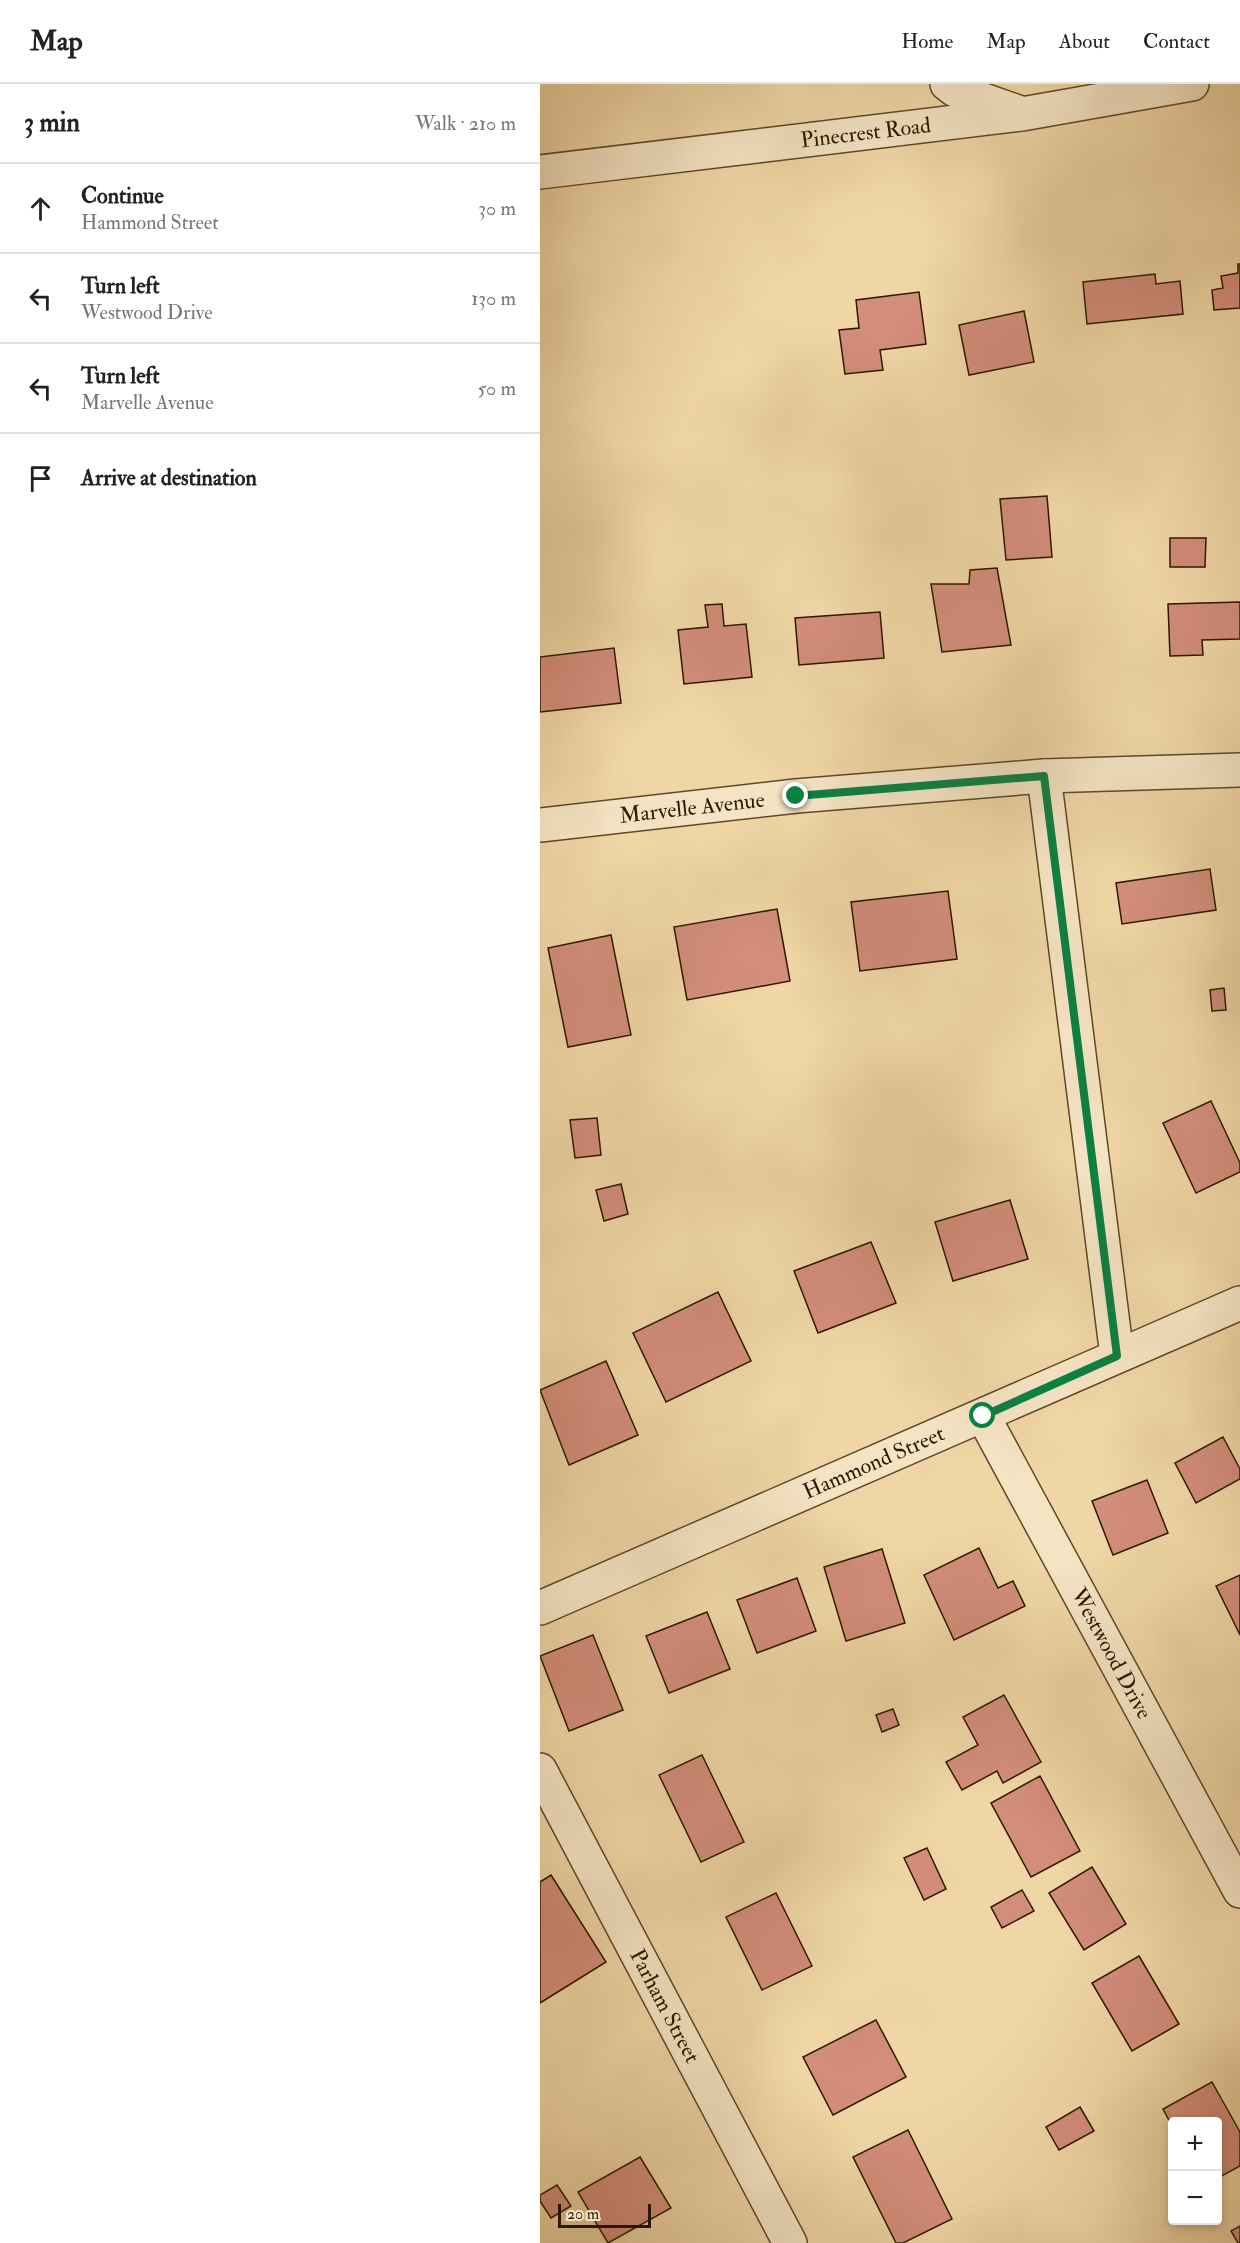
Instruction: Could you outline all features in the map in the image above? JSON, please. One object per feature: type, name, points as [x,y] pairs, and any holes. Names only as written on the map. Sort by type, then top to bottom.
[{"type":"street","points":[[946,84],[955,90],[1022,114]]},
{"type":"street","name":"Pinecrest Road","points":[[540,172],[1022,114],[1192,84]]},
{"type":"street","name":"Marvelle Avenue","points":[[540,825],[796,796],[1044,776],[1240,770]]},
{"type":"street","points":[[1044,776],[1117,1356]]},
{"type":"street","name":"Hammond Street","points":[[540,1608],[1240,1304]]},
{"type":"street","name":"Westwood Drive","points":[[983,1416],[1240,1892]]},
{"type":"street","name":"Parham Street","points":[[540,1770],[790,2243]]},
{"type":"building","points":[[1238,264],[1240,264],[1240,308],[1214,310],[1212,290],[1223,288],[1221,276],[1238,273]]},
{"type":"building","points":[[1155,274],[1156,284],[1180,281],[1183,314],[1087,324],[1083,282]]},
{"type":"building","points":[[919,292],[926,344],[880,350],[883,370],[845,374],[839,330],[859,328],[856,300]]},
{"type":"building","points":[[1024,311],[1034,362],[969,375],[959,325]]},
{"type":"building","points":[[1047,496],[1052,557],[1006,560],[1000,499]]},
{"type":"building","points":[[1170,538],[1206,538],[1205,567],[1170,567]]},
{"type":"building","points":[[997,568],[1011,645],[942,652],[931,584],[969,584],[970,570]]},
{"type":"building","points":[[1240,602],[1240,639],[1202,640],[1203,655],[1170,656],[1168,604]]},
{"type":"building","points":[[722,604],[724,626],[746,624],[752,677],[684,684],[678,630],[708,627],[705,605]]},
{"type":"building","points":[[880,612],[884,658],[799,665],[795,618]]},
{"type":"building","points":[[614,648],[621,703],[540,712],[540,657]]},
{"type":"building","points":[[1210,869],[1216,910],[1122,924],[1116,883]]},
{"type":"building","points":[[948,891],[957,959],[860,971],[851,902]]},
{"type":"building","points":[[777,909],[790,981],[687,1000],[674,927]]},
{"type":"building","points":[[611,935],[631,1035],[568,1047],[548,948]]},
{"type":"building","points":[[1224,988],[1226,1010],[1212,1011],[1210,990]]},
{"type":"building","points":[[1211,1101],[1240,1163],[1240,1172],[1196,1193],[1163,1123]]},
{"type":"building","points":[[597,1118],[601,1155],[575,1158],[570,1120]]},
{"type":"building","points":[[621,1184],[628,1214],[604,1221],[596,1190]]},
{"type":"building","points":[[1010,1200],[1028,1259],[953,1281],[935,1222]]},
{"type":"building","points":[[871,1242],[896,1303],[818,1333],[794,1271]]},
{"type":"building","points":[[718,1292],[751,1361],[666,1402],[633,1333]]},
{"type":"building","points":[[606,1361],[638,1435],[569,1465],[540,1390]]},
{"type":"building","points":[[1223,1437],[1240,1469],[1240,1479],[1196,1503],[1175,1463]]},
{"type":"building","points":[[1147,1480],[1168,1533],[1113,1555],[1092,1501]]},
{"type":"building","points":[[979,1548],[998,1588],[1013,1581],[1025,1606],[954,1640],[924,1575]]},
{"type":"building","points":[[882,1549],[905,1623],[846,1641],[824,1567]]},
{"type":"building","points":[[1240,1575],[1240,1635],[1216,1586]]},
{"type":"building","points":[[797,1578],[816,1631],[757,1653],[737,1600]]},
{"type":"building","points":[[707,1612],[730,1669],[669,1693],[646,1636]]},
{"type":"building","points":[[593,1635],[623,1710],[569,1731],[540,1656]]},
{"type":"building","points":[[1004,1695],[1041,1762],[1003,1783],[997,1771],[962,1790],[946,1762],[978,1745],[963,1717]]},
{"type":"building","points":[[893,1709],[899,1725],[882,1732],[876,1715]]},
{"type":"building","points":[[702,1755],[744,1842],[701,1862],[659,1775]]},
{"type":"building","points":[[1040,1776],[1080,1851],[1031,1877],[991,1803]]},
{"type":"building","points":[[927,1848],[946,1889],[924,1900],[904,1858]]},
{"type":"building","points":[[1092,1867],[1126,1924],[1084,1950],[1049,1893]]},
{"type":"building","points":[[551,1875],[606,1962],[540,2003],[540,1882]]},
{"type":"building","points":[[1022,1890],[1034,1911],[1002,1928],[991,1907]]},
{"type":"building","points":[[776,1893],[812,1966],[762,1990],[726,1917]]},
{"type":"building","points":[[1139,1956],[1179,2024],[1132,2051],[1092,1983]]},
{"type":"building","points":[[876,2020],[906,2077],[833,2115],[803,2057]]},
{"type":"building","points":[[1212,2082],[1240,2132],[1240,2166],[1222,2176],[1222,2117],[1168,2118],[1163,2109]]},
{"type":"building","points":[[1080,2107],[1094,2131],[1059,2150],[1046,2127]]},
{"type":"building","points":[[908,2130],[952,2219],[903,2243],[896,2243],[853,2157]]},
{"type":"building","points":[[640,2157],[671,2208],[608,2243],[578,2192]]},
{"type":"building","points":[[557,2185],[571,2206],[551,2218],[540,2201],[540,2195]]},
{"type":"building","points":[[1240,2226],[1240,2243],[1238,2243],[1231,2231]]},
{"type":"route","points":[[796,796],[1044,776],[1117,1356],[983,1416]]}]
